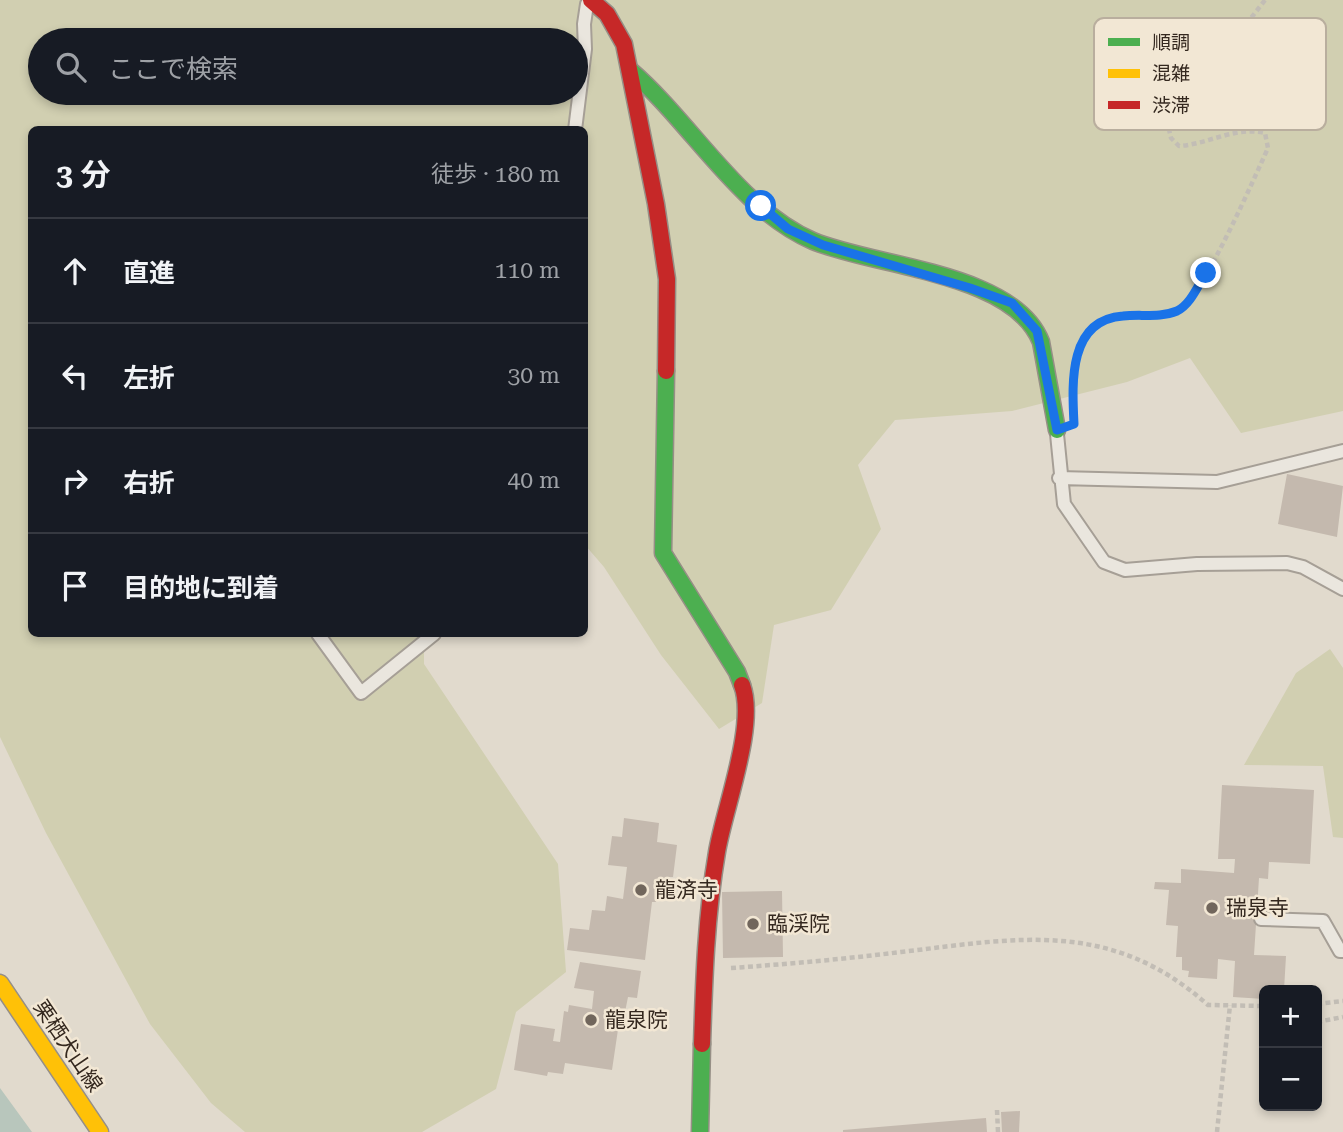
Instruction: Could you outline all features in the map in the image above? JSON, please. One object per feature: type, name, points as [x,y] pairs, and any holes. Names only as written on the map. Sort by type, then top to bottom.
[{"type":"street","points":[[589,0],[607,15],[624,44],[656,204],[667,279],[663,553],[737,672],[745,693],[747,718],[717,851],[704,970],[700,1132]]},
{"type":"street","points":[[630,70],[673,110],[761,206],[788,229],[823,245],[1012,303],[1037,331],[1057,430]]},
{"type":"street","name":"栗栖犬山線","points":[[0,983],[100,1132]]},
{"type":"lane","points":[[586,28],[589,0]]},
{"type":"lane","points":[[575,126],[578,105]]},
{"type":"lane","points":[[1057,430],[1063,504],[1104,562],[1125,570],[1197,564],[1287,563],[1303,567],[1343,589]]},
{"type":"lane","points":[[1059,478],[1217,482],[1343,451]]},
{"type":"lane","points":[[320,637],[361,693],[430,637]]},
{"type":"lane","points":[[1261,919],[1323,921],[1337,934],[1343,951]]},
{"type":"path","points":[[1251,18],[1265,0]]},
{"type":"path","points":[[1169,130],[1171,138],[1179,146],[1244,130]]},
{"type":"path","points":[[1074,359],[1082,341],[1095,326],[1119,316],[1159,315],[1178,310],[1188,302],[1206,273],[1268,148],[1265,133],[1252,130]]},
{"type":"path","points":[[704,970],[904,952],[957,943],[1007,939],[1059,940],[1115,949],[1178,978],[1209,1005],[1259,1006]]},
{"type":"path","points":[[1322,1003],[1343,1001]]},
{"type":"path","points":[[1217,1132],[1230,1006]]},
{"type":"path","points":[[1322,1020],[1343,1017]]},
{"type":"path","points":[[997,1110],[998,1132]]},
{"type":"shaded area","points":[[0,0],[1343,0],[1343,411],[1241,433],[1190,358],[1127,382],[1012,411],[895,420],[858,465],[881,529],[831,610],[774,625],[762,703],[719,729],[661,655],[604,567],[588,548],[588,126],[28,126],[28,637],[424,637],[424,664],[558,864],[566,972],[516,1012],[496,1089],[422,1132],[245,1132],[211,1103],[150,1024],[46,833],[0,737]]},
{"type":"shaded area","points":[[1330,649],[1343,668],[1343,838],[1333,837],[1323,766],[1244,765],[1296,673]]},
{"type":"shaded area","points":[[0,1088],[32,1132],[0,1132]]},
{"type":"building","points":[[1287,474],[1343,486],[1337,537],[1278,524]]},
{"type":"building","name":"瑞泉寺","points":[[1222,785],[1314,790],[1310,864],[1269,862],[1268,879],[1259,878],[1254,955],[1286,956],[1284,985],[1259,985],[1259,999],[1233,997],[1235,961],[1218,959],[1217,979],[1188,977],[1189,971],[1182,970],[1182,957],[1176,957],[1178,926],[1166,925],[1169,890],[1154,889],[1155,882],[1181,883],[1181,869],[1234,873],[1235,859],[1218,859]]},
{"type":"building","name":"龍済寺","points":[[624,818],[659,823],[657,842],[677,845],[673,877],[669,877],[668,884],[658,883],[656,902],[652,902],[645,960],[567,950],[570,928],[589,930],[592,910],[605,911],[607,896],[623,899],[627,867],[608,865],[612,836],[622,837]]},
{"type":"building","name":"臨渓院","points":[[782,891],[783,957],[723,958],[722,892]]},
{"type":"building","name":"龍泉院","points":[[580,962],[641,971],[637,998],[628,997],[624,1017],[620,1016],[612,1070],[565,1063],[563,1074],[548,1072],[547,1076],[514,1070],[521,1024],[555,1029],[553,1041],[560,1042],[564,1011],[568,1012],[569,1005],[592,1009],[594,991],[574,988]]},
{"type":"building","points":[[1020,1111],[1019,1132],[1002,1132],[1001,1112]]},
{"type":"building","points":[[986,1118],[987,1132],[843,1132],[843,1130]]},
{"type":"traffic: fast","points":[[630,70],[674,114],[739,187],[786,227],[839,250],[973,286],[1003,300],[1026,319],[1041,342],[1057,430]]},
{"type":"traffic: fast","points":[[666,371],[663,553],[737,672],[742,685]]},
{"type":"traffic: fast","points":[[700,1132],[702,1044]]},
{"type":"traffic: slow","points":[[0,983],[100,1132]]},
{"type":"traffic: jam","points":[[591,0],[607,14],[624,44],[656,204],[667,279],[666,371]]},
{"type":"traffic: jam","points":[[702,1044],[710,900],[717,852],[743,744],[746,702],[742,685]]},
{"type":"place","name":"龍済寺","points":[[641,890]]},
{"type":"place","name":"瑞泉寺","points":[[1212,908]]},
{"type":"place","name":"臨渓院","points":[[753,924]]},
{"type":"place","name":"龍泉院","points":[[591,1020]]},
{"type":"route","points":[[761,206],[788,229],[823,245],[1012,303],[1037,331],[1057,430],[1074,424],[1074,359],[1082,341],[1095,326],[1119,316],[1159,315],[1178,310],[1188,302],[1206,273]]}]
